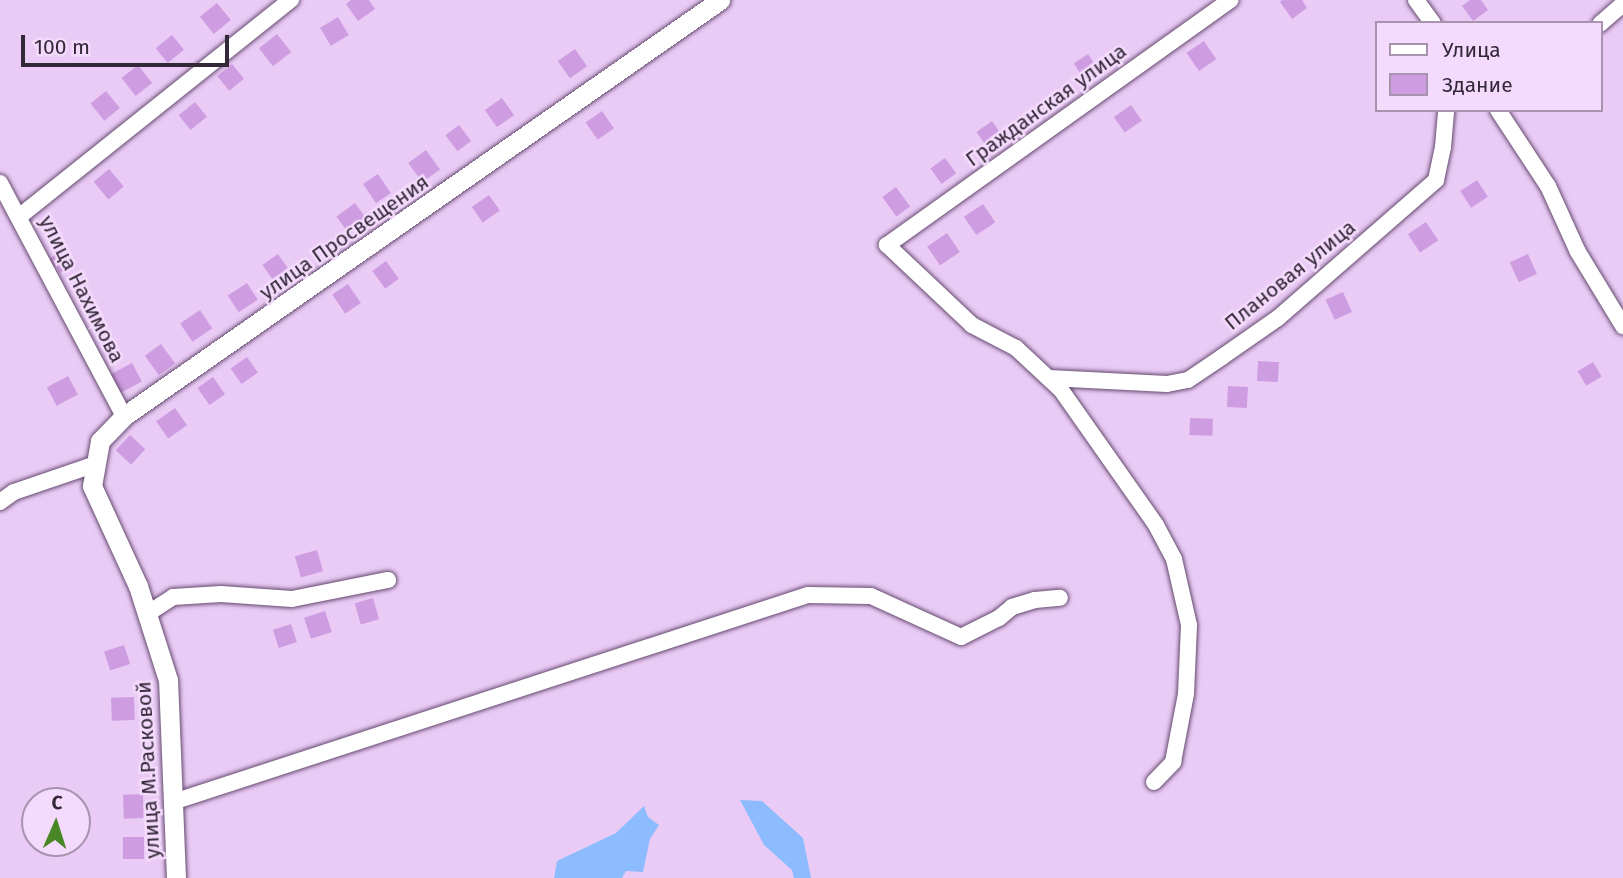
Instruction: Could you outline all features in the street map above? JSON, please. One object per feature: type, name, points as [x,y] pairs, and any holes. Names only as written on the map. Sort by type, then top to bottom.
[{"type":"street","points":[[20,216],[292,0]]},
{"type":"street","name":"улица Просвещения","points":[[96,464],[100,441],[124,416],[720,0]]},
{"type":"street","name":"Гражданская улица","points":[[1048,378],[1016,348],[972,325],[887,245],[1230,0]]},
{"type":"street","points":[[1416,0],[1432,21]]},
{"type":"street","points":[[1602,22],[1623,4]]},
{"type":"street","name":"Плановая улица","points":[[1048,378],[1167,384],[1188,380],[1223,357],[1278,318],[1436,180],[1443,148],[1446,112]]},
{"type":"street","points":[[1500,112],[1548,186],[1578,252],[1623,326]]},
{"type":"street","name":"улица Нахимова","points":[[0,183],[20,216],[124,416]]},
{"type":"street","points":[[1048,378],[1061,390],[1156,525],[1174,559],[1183,591],[1189,625],[1186,694],[1172,762],[1154,782]]},
{"type":"street","points":[[0,502],[14,492],[96,464]]},
{"type":"street","name":"улица М.Расковой","points":[[96,464],[92,486],[138,586],[168,680],[176,878]]},
{"type":"street","points":[[147,614],[173,597],[221,594],[292,599],[388,580]]},
{"type":"street","points":[[173,802],[808,595],[871,596],[961,637],[999,618],[1012,607],[1035,600],[1060,598]]},
{"type":"water","points":[[740,800],[762,801],[803,838],[811,878],[794,878],[792,870],[764,845]]},
{"type":"water","points":[[644,806],[648,817],[659,825],[650,839],[643,872],[626,871],[622,878],[554,878],[557,861],[616,833]]},
{"type":"building","points":[[351,0],[369,0],[375,9],[358,21],[346,4]]},
{"type":"building","points":[[1302,0],[1307,8],[1292,19],[1280,2]]},
{"type":"building","points":[[1470,0],[1481,0],[1488,10],[1473,21],[1462,6]]},
{"type":"building","points":[[217,3],[231,20],[214,34],[200,17]]},
{"type":"building","points":[[338,17],[349,35],[331,46],[320,28]]},
{"type":"building","points":[[277,34],[291,52],[273,66],[259,48]]},
{"type":"building","points":[[172,35],[184,50],[168,63],[156,48]]},
{"type":"building","points":[[1204,41],[1216,59],[1199,71],[1187,53]]},
{"type":"building","points":[[575,49],[587,66],[570,78],[558,61]]},
{"type":"building","points":[[1088,54],[1099,71],[1085,80],[1074,63]]},
{"type":"building","points":[[232,64],[244,79],[229,91],[217,76]]},
{"type":"building","points":[[138,65],[152,83],[136,96],[121,78]]},
{"type":"building","points":[[106,91],[120,108],[104,121],[90,104]]},
{"type":"building","points":[[502,98],[514,115],[497,127],[485,110]]},
{"type":"building","points":[[195,102],[207,117],[191,130],[179,115]]},
{"type":"building","points":[[1131,105],[1142,121],[1125,133],[1114,117]]},
{"type":"building","points":[[602,111],[614,128],[598,140],[586,122]]},
{"type":"building","points":[[992,121],[1004,138],[988,149],[976,132]]},
{"type":"building","points":[[459,125],[471,141],[457,151],[445,135]]},
{"type":"building","points":[[426,150],[440,169],[422,182],[408,163]]},
{"type":"building","points":[[945,158],[956,173],[942,184],[930,169]]},
{"type":"building","points":[[109,169],[124,187],[108,199],[94,182]]},
{"type":"building","points":[[378,174],[391,193],[376,203],[363,184]]},
{"type":"building","points":[[1477,180],[1488,197],[1471,208],[1460,191]]},
{"type":"building","points":[[896,187],[910,206],[896,216],[882,197]]},
{"type":"building","points":[[489,195],[500,211],[483,223],[472,207]]},
{"type":"building","points":[[355,203],[368,221],[349,234],[336,217]]},
{"type":"building","points":[[983,204],[995,222],[976,235],[964,217]]},
{"type":"building","points":[[1426,222],[1438,240],[1420,253],[1408,234]]},
{"type":"building","points":[[947,233],[960,252],[940,265],[927,246]]},
{"type":"building","points":[[65,246],[75,264],[60,273],[56,266],[51,269],[46,262]]},
{"type":"building","points":[[278,254],[292,274],[276,285],[262,265]]},
{"type":"building","points":[[1528,254],[1537,274],[1519,282],[1510,262]]},
{"type":"building","points":[[386,261],[399,279],[385,289],[372,271]]},
{"type":"building","points":[[247,283],[258,300],[239,312],[228,296]]},
{"type":"building","points":[[348,284],[361,303],[345,314],[332,295]]},
{"type":"building","points":[[1343,292],[1352,312],[1335,320],[1326,300]]},
{"type":"building","points":[[200,310],[212,328],[192,342],[180,323]]},
{"type":"building","points":[[161,344],[175,363],[159,375],[145,356]]},
{"type":"building","points":[[247,357],[258,373],[242,384],[231,368]]},
{"type":"building","points":[[1258,361],[1279,362],[1278,382],[1257,381]]},
{"type":"building","points":[[1593,362],[1602,377],[1586,386],[1578,371]]},
{"type":"building","points":[[132,363],[142,382],[121,393],[111,374]]},
{"type":"building","points":[[68,376],[78,395],[57,406],[47,387]]},
{"type":"building","points":[[213,377],[225,394],[209,405],[197,388]]},
{"type":"building","points":[[1228,386],[1248,387],[1247,408],[1227,407]]},
{"type":"building","points":[[175,408],[187,425],[168,438],[156,421]]},
{"type":"building","points":[[1190,418],[1213,419],[1212,436],[1189,435]]},
{"type":"building","points":[[130,435],[145,449],[131,465],[116,450]]},
{"type":"building","points":[[317,550],[323,571],[301,577],[295,556]]},
{"type":"building","points":[[373,598],[379,619],[361,624],[355,603]]},
{"type":"building","points":[[325,611],[332,632],[311,639],[304,618]]},
{"type":"building","points":[[291,624],[297,642],[279,648],[273,630]]},
{"type":"building","points":[[124,645],[130,664],[110,671],[104,651]]},
{"type":"building","points":[[134,697],[135,720],[112,721],[111,698]]},
{"type":"building","points":[[143,794],[144,818],[124,819],[123,795]]},
{"type":"building","points":[[123,837],[144,837],[144,859],[123,859]]}]
